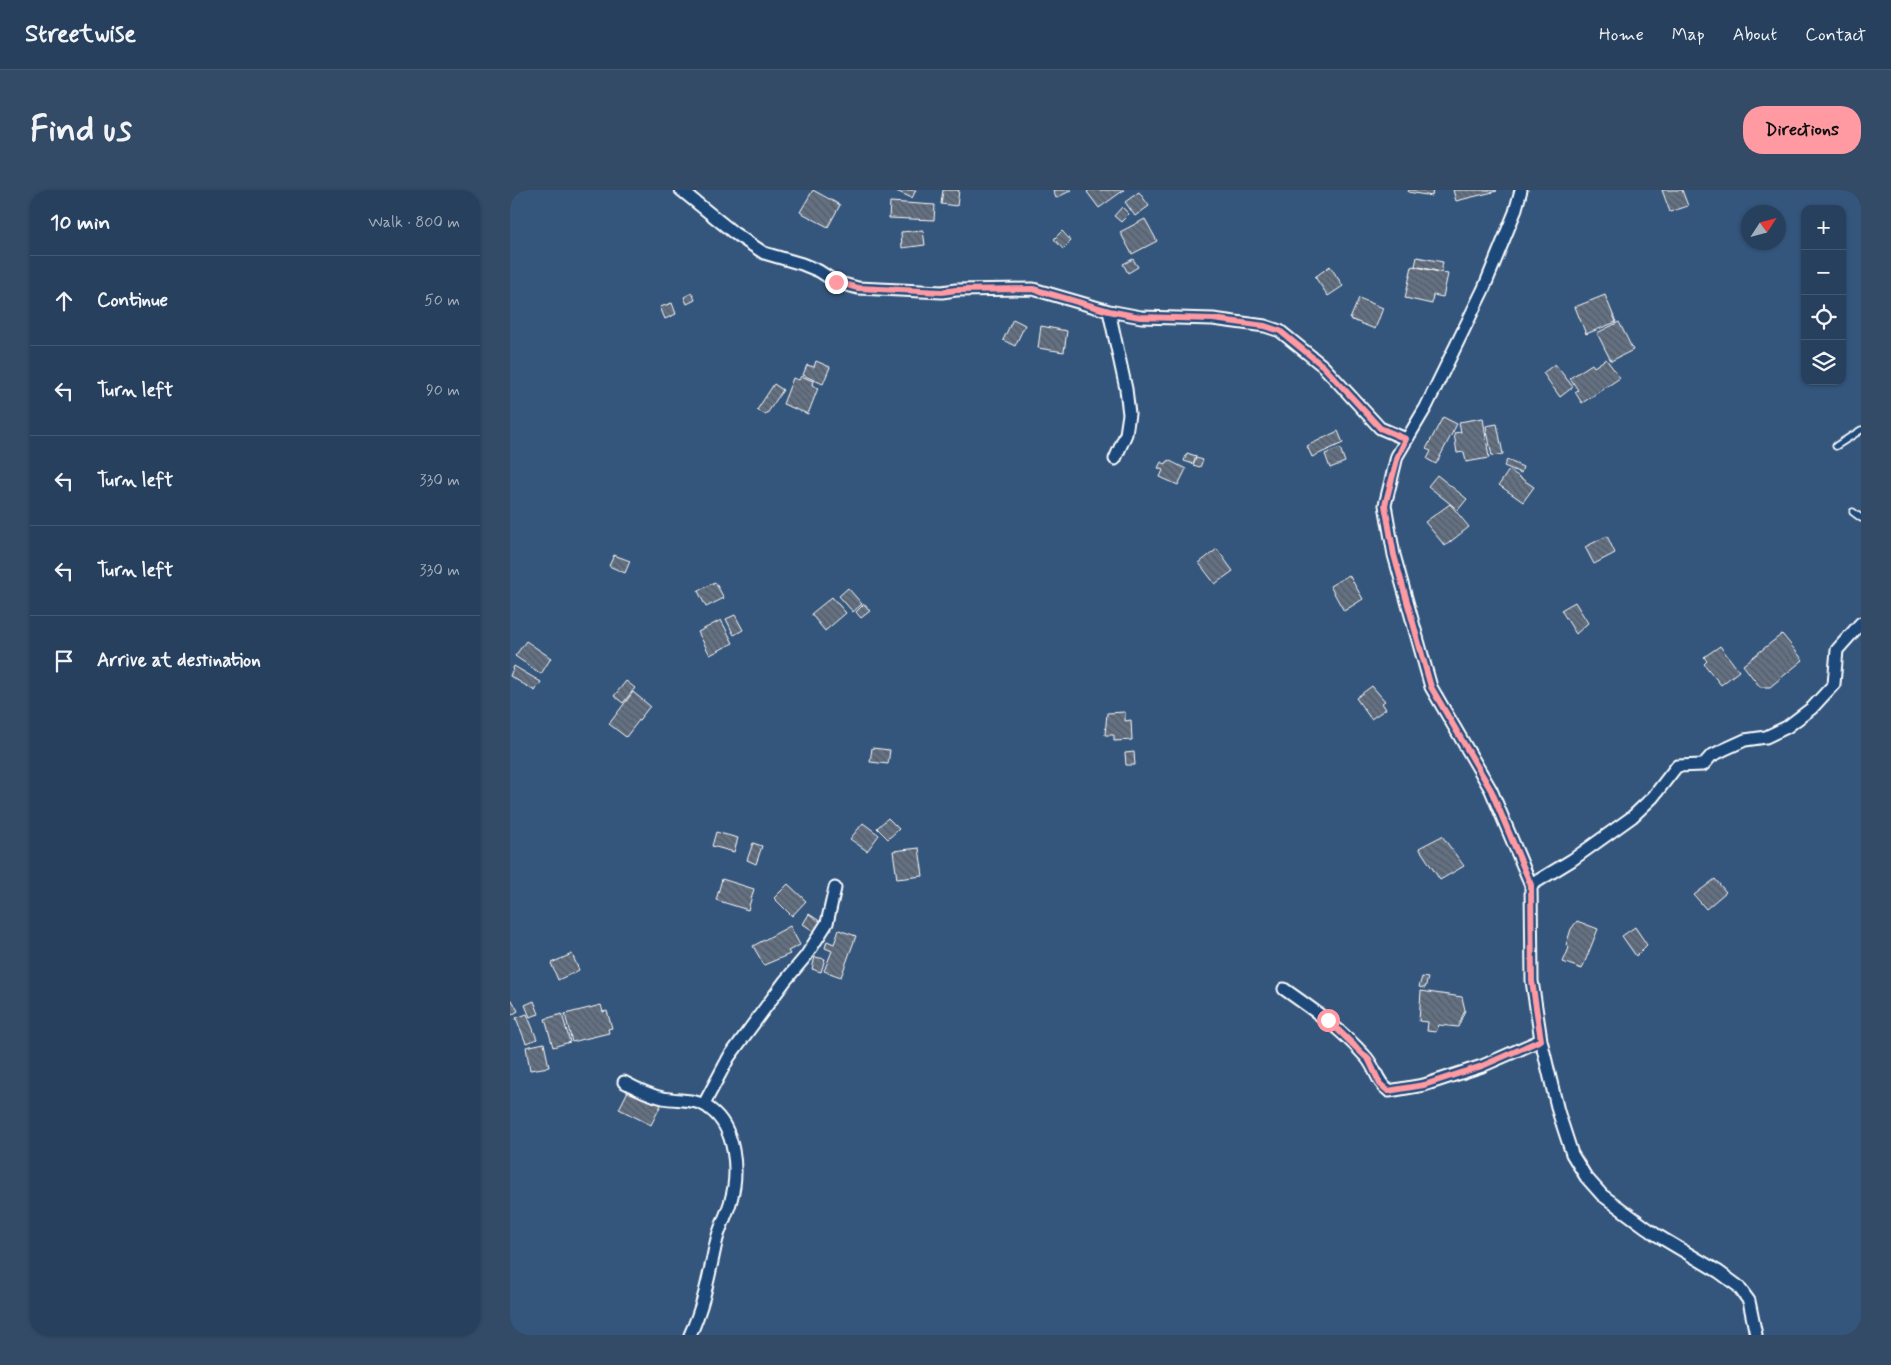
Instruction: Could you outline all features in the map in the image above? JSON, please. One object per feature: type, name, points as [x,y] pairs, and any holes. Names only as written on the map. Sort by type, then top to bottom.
[{"type":"street","points":[[681,190],[734,233],[764,253],[802,264],[818,270],[836,282],[858,288],[942,292],[956,290],[1033,289],[1109,311],[1140,317],[1245,322],[1280,331],[1323,366],[1380,428],[1406,439]]},
{"type":"street","points":[[1521,190],[1515,212],[1484,288],[1426,407],[1398,456],[1385,505],[1394,555],[1415,637],[1431,687],[1491,790],[1531,885],[1532,981],[1541,1040],[1558,1111],[1572,1154],[1586,1177],[1602,1195],[1655,1234],[1719,1272],[1738,1286],[1749,1301],[1756,1335]]},
{"type":"street","points":[[1109,311],[1126,389],[1129,414],[1126,434],[1115,459]]},
{"type":"street","points":[[1531,885],[1572,860],[1632,817],[1653,797],[1677,766],[1703,766],[1711,756],[1744,740],[1766,737],[1787,727],[1812,708],[1834,684],[1836,650],[1861,622]]},
{"type":"street","points":[[704,1104],[729,1057],[785,981],[806,956],[827,923],[836,888]]},
{"type":"street","points":[[1284,989],[1328,1020],[1350,1039],[1369,1060],[1380,1084],[1388,1091],[1424,1085],[1482,1066],[1541,1040]]},
{"type":"street","points":[[624,1082],[644,1093],[662,1098],[704,1104],[712,1110],[728,1132],[735,1180],[731,1201],[716,1242],[702,1306],[690,1335]]},
{"type":"lane","points":[[1836,446],[1861,430]]},
{"type":"lane","points":[[1853,512],[1861,518]]},
{"type":"building","points":[[813,190],[840,205],[828,227],[800,212]]},
{"type":"building","points":[[894,190],[916,190],[912,198]]},
{"type":"building","points":[[943,190],[959,190],[957,206],[941,204]]},
{"type":"building","points":[[1053,190],[1072,190],[1056,198]]},
{"type":"building","points":[[1090,190],[1124,190],[1099,208],[1087,192]]},
{"type":"building","points":[[1409,190],[1433,190],[1432,196],[1408,192]]},
{"type":"building","points":[[1453,190],[1496,190],[1497,191],[1456,201]]},
{"type":"building","points":[[1662,190],[1682,190],[1688,206],[1670,212]]},
{"type":"building","points":[[1139,192],[1149,206],[1135,216],[1125,202]]},
{"type":"building","points":[[890,202],[935,205],[934,220],[889,218]]},
{"type":"building","points":[[1122,207],[1129,214],[1121,222],[1114,216]]},
{"type":"building","points":[[1145,219],[1157,241],[1132,254],[1120,232]]},
{"type":"building","points":[[923,230],[925,245],[902,248],[901,232]]},
{"type":"building","points":[[1062,231],[1071,241],[1063,249],[1054,239]]},
{"type":"building","points":[[1417,257],[1443,262],[1441,272],[1415,266]]},
{"type":"building","points":[[1133,259],[1138,267],[1128,273],[1123,264]]},
{"type":"building","points":[[1330,266],[1343,286],[1328,296],[1315,277]]},
{"type":"building","points":[[1412,266],[1448,274],[1443,297],[1433,295],[1432,304],[1405,298]]},
{"type":"building","points":[[692,293],[695,300],[687,304],[684,297]]},
{"type":"building","points":[[1605,295],[1616,322],[1586,334],[1575,307]]},
{"type":"building","points":[[1359,298],[1383,308],[1375,329],[1350,319]]},
{"type":"building","points":[[672,303],[676,314],[665,319],[660,307]]},
{"type":"building","points":[[1013,319],[1025,325],[1015,346],[1003,340]]},
{"type":"building","points":[[1619,322],[1633,350],[1611,361],[1597,333]]},
{"type":"building","points":[[1041,326],[1067,331],[1064,352],[1038,348]]},
{"type":"building","points":[[1606,359],[1620,378],[1582,403],[1575,392],[1578,390],[1570,378],[1592,364],[1594,367]]},
{"type":"building","points":[[816,361],[830,367],[823,384],[803,375],[807,365],[814,367]]},
{"type":"building","points":[[1555,364],[1573,387],[1560,397],[1543,373]]},
{"type":"building","points":[[801,376],[813,381],[812,385],[818,388],[808,414],[783,404],[793,378],[799,380]]},
{"type":"building","points":[[774,384],[783,390],[766,415],[757,410]]},
{"type":"building","points":[[1443,417],[1457,424],[1436,464],[1427,459],[1431,451],[1426,449]]},
{"type":"building","points":[[1483,418],[1489,458],[1466,462],[1464,452],[1457,453],[1454,433],[1461,432],[1459,422]]},
{"type":"building","points":[[1497,424],[1503,454],[1492,456],[1486,426]]},
{"type":"building","points":[[1338,431],[1343,443],[1312,457],[1307,446]]},
{"type":"building","points":[[1340,448],[1345,462],[1330,468],[1325,454]]},
{"type":"building","points":[[1187,453],[1196,456],[1193,464],[1184,461]]},
{"type":"building","points":[[1196,458],[1203,460],[1200,467],[1193,465]]},
{"type":"building","points":[[1168,460],[1186,469],[1178,485],[1160,477],[1163,470],[1158,468],[1161,462],[1166,464]]},
{"type":"building","points":[[1507,460],[1523,467],[1521,473],[1504,466]]},
{"type":"building","points":[[1509,470],[1534,487],[1523,502],[1499,485]]},
{"type":"building","points":[[1437,475],[1467,499],[1458,510],[1428,486]]},
{"type":"building","points":[[1450,504],[1469,527],[1445,546],[1425,522]]},
{"type":"building","points":[[1607,536],[1615,553],[1594,564],[1585,547]]},
{"type":"building","points":[[1217,549],[1233,571],[1215,584],[1199,563]]},
{"type":"building","points":[[614,555],[630,561],[625,573],[609,566]]},
{"type":"building","points":[[1349,575],[1363,599],[1344,611],[1330,586]]},
{"type":"building","points":[[715,582],[724,598],[706,607],[698,591]]},
{"type":"building","points":[[848,588],[862,604],[853,612],[839,596]]},
{"type":"building","points":[[832,597],[846,613],[825,631],[811,614]]},
{"type":"building","points":[[1575,602],[1588,623],[1576,634],[1561,610]]},
{"type":"building","points":[[864,604],[870,611],[861,618],[856,612]]},
{"type":"building","points":[[735,615],[743,630],[734,635],[726,619]]},
{"type":"building","points":[[721,620],[733,643],[710,655],[698,632]]},
{"type":"building","points":[[1782,634],[1803,660],[1770,687],[1760,687],[1743,665]]},
{"type":"building","points":[[526,641],[551,658],[541,674],[515,656]]},
{"type":"building","points":[[1720,646],[1739,671],[1721,685],[1704,664],[1707,661],[1704,657]]},
{"type":"building","points":[[514,666],[541,682],[535,691],[510,676]]},
{"type":"building","points":[[626,681],[635,688],[623,703],[614,696]]},
{"type":"building","points":[[1372,686],[1385,701],[1382,703],[1386,709],[1371,719],[1356,698]]},
{"type":"building","points":[[633,692],[650,706],[626,737],[609,724]]},
{"type":"building","points":[[1125,712],[1125,721],[1131,720],[1132,740],[1114,741],[1114,735],[1105,735],[1107,713]]},
{"type":"building","points":[[872,748],[890,750],[888,764],[870,762]]},
{"type":"building","points":[[1134,752],[1135,765],[1126,765],[1125,753]]},
{"type":"building","points":[[888,818],[899,829],[888,839],[877,828]]},
{"type":"building","points":[[863,823],[879,835],[867,851],[850,839]]},
{"type":"building","points":[[716,832],[738,838],[734,852],[712,846]]},
{"type":"building","points":[[1442,836],[1464,866],[1440,880],[1419,848]]},
{"type":"building","points":[[753,843],[762,846],[756,864],[747,860]]},
{"type":"building","points":[[919,848],[923,876],[897,879],[893,851]]},
{"type":"building","points":[[722,879],[754,889],[748,910],[716,900]]},
{"type":"building","points":[[1715,879],[1726,892],[1706,909],[1694,895]]},
{"type":"building","points":[[788,884],[806,901],[792,916],[774,898]]},
{"type":"building","points":[[809,914],[821,922],[815,932],[803,924]]},
{"type":"building","points":[[1577,921],[1598,929],[1582,969],[1563,962],[1569,948],[1566,945],[1571,929]]},
{"type":"building","points":[[790,926],[800,945],[788,951],[790,954],[764,965],[753,946]]},
{"type":"building","points":[[1635,927],[1647,945],[1636,956],[1622,936]]},
{"type":"building","points":[[839,930],[856,936],[841,977],[824,971],[832,951],[825,948],[827,941],[834,944]]},
{"type":"building","points":[[572,954],[579,970],[558,980],[551,963]]},
{"type":"building","points":[[815,957],[825,959],[821,972],[812,969]]},
{"type":"building","points":[[1422,977],[1428,978],[1425,988],[1419,987]]},
{"type":"building","points":[[1421,991],[1462,997],[1465,1010],[1458,1027],[1439,1025],[1436,1032],[1427,1031],[1428,1022],[1419,1021]]},
{"type":"building","points":[[512,1000],[518,1011],[510,1016],[510,1001]]},
{"type":"building","points":[[534,1001],[539,1014],[530,1017],[525,1005]]},
{"type":"building","points":[[601,1005],[603,1012],[607,1011],[612,1028],[608,1029],[609,1033],[572,1042],[565,1014]]},
{"type":"building","points":[[527,1014],[537,1039],[526,1043],[516,1018]]},
{"type":"building","points":[[562,1014],[570,1042],[553,1047],[545,1019]]},
{"type":"building","points":[[544,1043],[549,1067],[530,1070],[526,1047]]},
{"type":"building","points":[[629,1089],[661,1105],[651,1125],[619,1109]]},
{"type":"route","points":[[836,282],[858,288],[912,291],[1033,289],[1088,306],[1140,317],[1170,316],[1213,319],[1265,326],[1280,331],[1323,366],[1380,428],[1406,439],[1398,456],[1385,505],[1394,555],[1415,637],[1431,687],[1491,790],[1531,885],[1532,981],[1541,1040],[1482,1066],[1396,1092],[1388,1091],[1380,1084],[1369,1060],[1350,1039],[1328,1020]]}]
